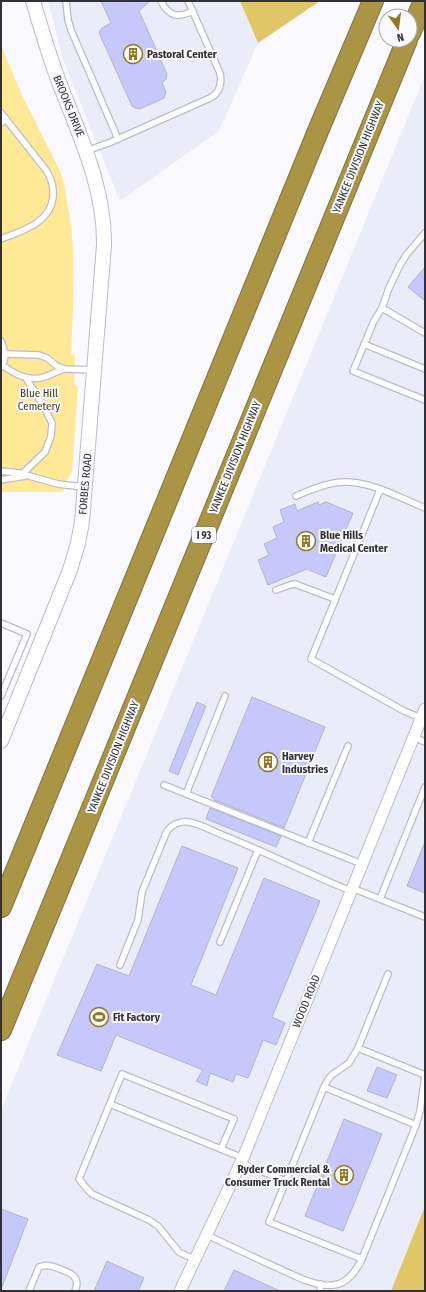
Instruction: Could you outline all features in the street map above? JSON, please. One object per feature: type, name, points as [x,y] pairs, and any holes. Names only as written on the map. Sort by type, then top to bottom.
[{"type":"highway","points":[[1,907],[324,117],[373,1]]},
{"type":"highway","points":[[418,15],[424,1]]},
{"type":"highway","name":"YANKEE DIVISION HIGHWAY","points":[[1,1030],[342,195],[404,48]]},
{"type":"street","name":"BROOKS DRIVE","points":[[33,1],[54,68],[86,151],[102,213]]},
{"type":"street","name":"FORBES ROAD","points":[[1,741],[73,561],[80,533],[104,245],[102,213]]},
{"type":"street","name":"WOOD ROAD","points":[[180,1291],[242,1160],[423,714]]},
{"type":"lane","points":[[66,1],[70,30],[118,139]]},
{"type":"lane","points":[[161,1],[166,9],[173,15],[183,15],[192,11]]},
{"type":"lane","points":[[86,151],[118,139],[210,98],[217,93],[220,86],[220,73],[188,1]]},
{"type":"lane","points":[[1,113],[3,121],[46,170],[51,180],[53,195],[51,207],[40,221],[29,228],[1,239]]},
{"type":"lane","points":[[425,233],[407,254],[400,266],[389,288],[382,308],[374,321],[353,371],[425,400]]},
{"type":"lane","points":[[382,308],[425,333]]},
{"type":"lane","points":[[1,341],[6,354],[2,366],[15,374],[26,378],[42,378],[65,369]]},
{"type":"lane","points":[[364,344],[425,369]]},
{"type":"lane","points":[[6,354],[34,354],[43,356],[57,366],[65,369],[94,370]]},
{"type":"lane","points":[[1,480],[25,475],[45,452],[51,436],[52,423],[43,405],[26,378]]},
{"type":"lane","points":[[1,471],[25,475],[58,484],[84,487]]},
{"type":"lane","points":[[296,496],[326,484],[340,482],[360,483],[425,508]]},
{"type":"lane","points":[[380,490],[311,659],[404,711],[423,714]]},
{"type":"lane","points":[[276,590],[295,584],[335,599]]},
{"type":"lane","points":[[1,623],[27,634],[1,696]]},
{"type":"lane","points":[[186,794],[226,696]]},
{"type":"lane","points":[[414,737],[425,742]]},
{"type":"lane","points":[[308,843],[348,746]]},
{"type":"lane","points":[[164,785],[362,864]]},
{"type":"lane","points":[[380,899],[425,787]]},
{"type":"lane","points":[[120,965],[138,920],[142,892],[167,831],[170,827],[180,822],[191,822],[352,889],[425,917]]},
{"type":"lane","points":[[220,942],[258,850]]},
{"type":"lane","points":[[362,1259],[269,1222],[326,1082],[333,1074],[349,1063],[358,1048],[388,974]]},
{"type":"lane","points":[[207,1235],[296,1276],[320,1284],[339,1284],[348,1279],[356,1270],[362,1259],[416,1125],[420,1111],[421,1095],[425,1076],[358,1048]]},
{"type":"lane","points":[[195,1260],[179,1252],[154,1223],[92,1194],[79,1179],[122,1074],[234,1119],[221,1149]]},
{"type":"lane","points":[[324,1088],[416,1125]]},
{"type":"lane","points":[[110,1104],[221,1149],[286,1181]]},
{"type":"lane","points":[[29,1291],[39,1267],[50,1265],[71,1273],[76,1280],[77,1286],[75,1291]]},
{"type":"lane","points":[[320,1284],[320,1291]]},
{"type":"shaded area","points":[[48,1],[240,1],[258,43],[219,131],[120,201],[64,63]]},
{"type":"shaded area","points":[[240,1],[320,1],[258,43]]},
{"type":"shaded area","points":[[425,75],[425,1206],[391,1291],[1,1291],[1,1110]]},
{"type":"shaded area","points":[[425,1206],[425,1291],[391,1291]]},
{"type":"green space","name":"Blue Hill Cemetery","points":[[1,43],[22,95],[60,171],[65,189],[71,225],[74,280],[71,354],[75,355],[74,384],[78,387],[72,472],[67,480],[63,492],[1,492]]},
{"type":"building","name":"Pastoral Center","points":[[101,1],[150,1],[139,11],[167,74],[166,79],[162,83],[166,92],[164,98],[140,109],[132,106],[99,32],[102,28],[111,23]]},
{"type":"building","points":[[425,267],[425,301],[408,287]]},
{"type":"building","name":"Blue Hills Medical Center","points":[[318,502],[319,505],[326,502],[353,513],[326,577],[307,569],[268,585],[258,560],[269,555],[264,544],[277,538],[273,527],[284,522],[280,510],[295,504],[297,511]]},
{"type":"building","name":"Harvey Industries","points":[[252,697],[325,727],[284,828],[214,800],[214,798],[211,797]]},
{"type":"building","points":[[197,702],[206,706],[178,775],[169,771]]},
{"type":"building","points":[[210,808],[281,836],[276,847],[206,819]]},
{"type":"building","points":[[425,842],[425,893],[407,886]]},
{"type":"building","points":[[182,846],[238,868],[191,985],[216,995],[264,878],[320,901],[272,1017],[285,1023],[276,1045],[263,1040],[248,1078],[236,1074],[233,1082],[210,1073],[207,1086],[196,1081],[203,1070],[116,1035],[101,1071],[57,1055],[97,964],[129,976]]},
{"type":"building","points":[[377,1067],[397,1075],[387,1098],[367,1091]]},
{"type":"building","name":"Ryder Commercial & Consumer Truck Rental","points":[[344,1119],[382,1134],[343,1231],[305,1216]]},
{"type":"building","points":[[1,1209],[28,1219],[2,1287],[1,1287]]},
{"type":"building","points":[[107,1261],[144,1278],[138,1291],[94,1291]]},
{"type":"building","points":[[234,1270],[280,1291],[224,1291]]},
{"type":"place","name":"Pastoral Center","points":[[133,54]]},
{"type":"place","name":"Blue Hills Medical Center","points":[[306,541]]},
{"type":"place","name":"Harvey Industries","points":[[268,762]]},
{"type":"place","name":"Fit Factory","points":[[99,1017]]},
{"type":"place","name":"Ryder Commercial & Consumer Truck Rental","points":[[344,1175]]}]
